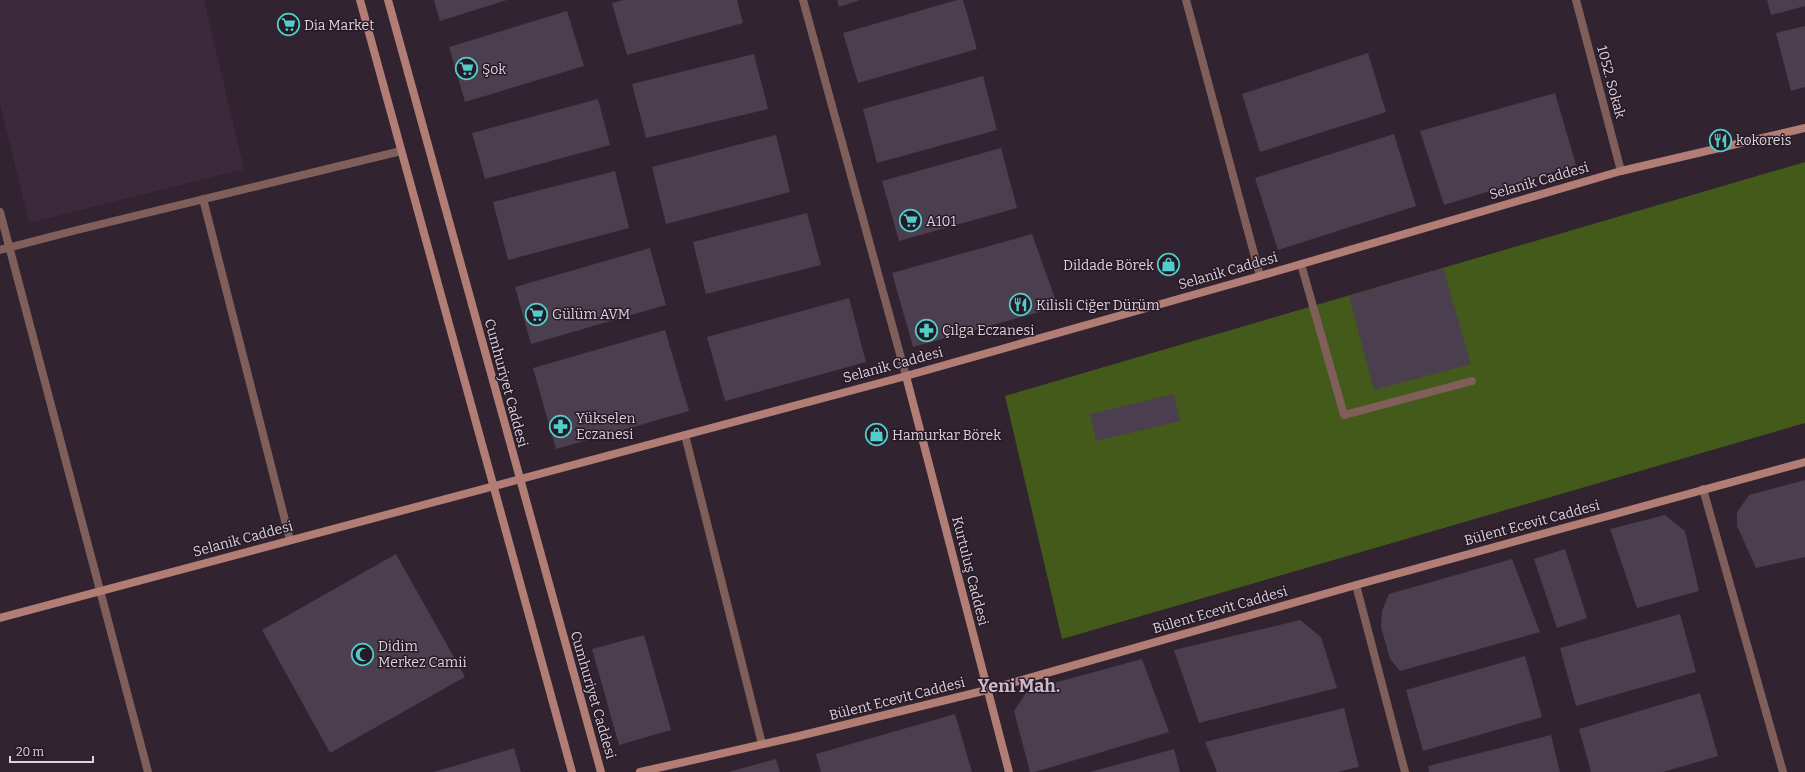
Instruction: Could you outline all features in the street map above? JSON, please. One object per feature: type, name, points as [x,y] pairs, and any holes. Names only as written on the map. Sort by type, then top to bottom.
[{"type":"street","points":[[360,0],[572,772]]},
{"type":"street","name":"Cumhuriyet Caddesi","points":[[388,0],[601,772]]},
{"type":"street","points":[[803,0],[906,376]]},
{"type":"street","points":[[1186,0],[1260,276]]},
{"type":"street","name":"1052. Sokak","points":[[1576,0],[1621,171]]},
{"type":"street","name":"Selanik Caddesi","points":[[0,618],[906,376],[1260,276],[1621,171],[1805,128]]},
{"type":"street","points":[[0,250],[401,151]]},
{"type":"street","points":[[203,199],[290,540]]},
{"type":"street","points":[[0,212],[148,772]]},
{"type":"street","points":[[1301,264],[1344,415],[1472,381]]},
{"type":"street","name":"Kurtuluş Caddesi","points":[[906,376],[1009,772]]},
{"type":"street","points":[[685,435],[762,744]]},
{"type":"street","name":"Bülent Ecevit Caddesi","points":[[640,772],[987,690],[1356,585],[1805,462]]},
{"type":"street","points":[[1703,489],[1783,772]]},
{"type":"street","points":[[1356,585],[1404,772]]},
{"type":"shaded area","points":[[0,0],[204,0],[244,169],[29,223],[0,104]]},
{"type":"green space","points":[[1805,162],[1805,423],[1062,639],[1005,396]]},
{"type":"building","points":[[434,0],[507,0],[440,21]]},
{"type":"building","points":[[624,0],[737,0],[743,23],[627,55],[612,3]]},
{"type":"building","points":[[837,0],[860,0],[839,7]]},
{"type":"building","points":[[957,0],[963,0],[977,49],[858,83],[843,33]]},
{"type":"building","points":[[1767,0],[1805,0],[1805,6],[1771,15]]},
{"type":"building","points":[[567,11],[584,66],[465,102],[449,47]]},
{"type":"building","points":[[1805,26],[1805,87],[1791,91],[1776,33]]},
{"type":"building","points":[[1368,53],[1386,112],[1260,152],[1242,94]]},
{"type":"building","points":[[754,54],[768,109],[646,138],[632,84]]},
{"type":"building","points":[[983,76],[997,130],[877,163],[863,109]]},
{"type":"building","points":[[1555,93],[1576,165],[1444,205],[1420,131]]},
{"type":"building","points":[[598,99],[610,145],[485,179],[472,133]]},
{"type":"building","points":[[1394,134],[1416,206],[1278,250],[1255,178]]},
{"type":"building","points":[[776,135],[790,192],[666,224],[652,167]]},
{"type":"building","points":[[1001,148],[1017,208],[899,241],[882,181]]},
{"type":"building","points":[[615,171],[629,228],[508,260],[493,202]]},
{"type":"building","points":[[807,213],[821,265],[706,294],[693,242]]},
{"type":"building","points":[[1032,234],[1058,307],[913,347],[892,273]]},
{"type":"building","points":[[650,248],[666,305],[531,344],[515,287]]},
{"type":"building","points":[[1443,268],[1471,364],[1374,390],[1349,296]]},
{"type":"building","points":[[849,298],[866,362],[725,401],[707,337]]},
{"type":"building","points":[[665,330],[689,411],[556,449],[533,368]]},
{"type":"building","points":[[1174,394],[1180,421],[1096,441],[1090,414]]},
{"type":"building","points":[[1805,480],[1805,557],[1756,568],[1737,526],[1737,512],[1749,495]]},
{"type":"building","points":[[1665,515],[1685,531],[1699,591],[1637,608],[1610,529]]},
{"type":"building","points":[[1565,549],[1587,618],[1557,628],[1534,559]]},
{"type":"building","name":"Didim Merkez Camii","points":[[396,554],[465,677],[330,753],[262,630]]},
{"type":"building","points":[[1512,559],[1540,632],[1400,671],[1390,659],[1381,627],[1382,611],[1389,594]]},
{"type":"building","points":[[1680,614],[1696,672],[1576,706],[1560,648]]},
{"type":"building","points":[[1300,620],[1321,637],[1337,688],[1199,723],[1174,650]]},
{"type":"building","points":[[644,635],[671,730],[619,745],[592,649]]},
{"type":"building","points":[[1525,656],[1542,717],[1423,751],[1406,690]]},
{"type":"building","points":[[1142,659],[1169,732],[1035,772],[1030,772],[1014,711],[1028,690]]},
{"type":"building","points":[[1700,693],[1718,756],[1663,772],[1591,772],[1579,729]]},
{"type":"building","points":[[1344,708],[1359,767],[1338,772],[1217,772],[1205,742]]},
{"type":"building","points":[[955,714],[972,772],[821,772],[816,754]]},
{"type":"building","points":[[1551,735],[1560,772],[1429,772],[1428,766]]},
{"type":"building","points":[[514,748],[521,772],[434,772]]},
{"type":"building","points":[[1174,749],[1180,772],[1090,772]]},
{"type":"building","points":[[776,759],[780,772],[728,772]]},
{"type":"place","name":"Dia Market","points":[[288,25]]},
{"type":"place","name":"Şok","points":[[466,69]]},
{"type":"place","name":"kokoreis","points":[[1721,140]]},
{"type":"place","name":"A101","points":[[911,221]]},
{"type":"place","name":"Dildade Börek","points":[[1169,265]]},
{"type":"place","name":"Kilisli Ciğer Dürüm","points":[[1021,305]]},
{"type":"place","name":"Gülüm AVM","points":[[536,314]]},
{"type":"place","name":"Çılga Eczanesi","points":[[926,330]]},
{"type":"place","name":"Yükselen Eczanesi","points":[[561,426]]},
{"type":"place","name":"Hamurkar Börek","points":[[876,435]]},
{"type":"place","name":"Didim Merkez Camii","points":[[363,654]]},
{"type":"district","name":"Yeni Mah.","points":[[1019,686]]}]
